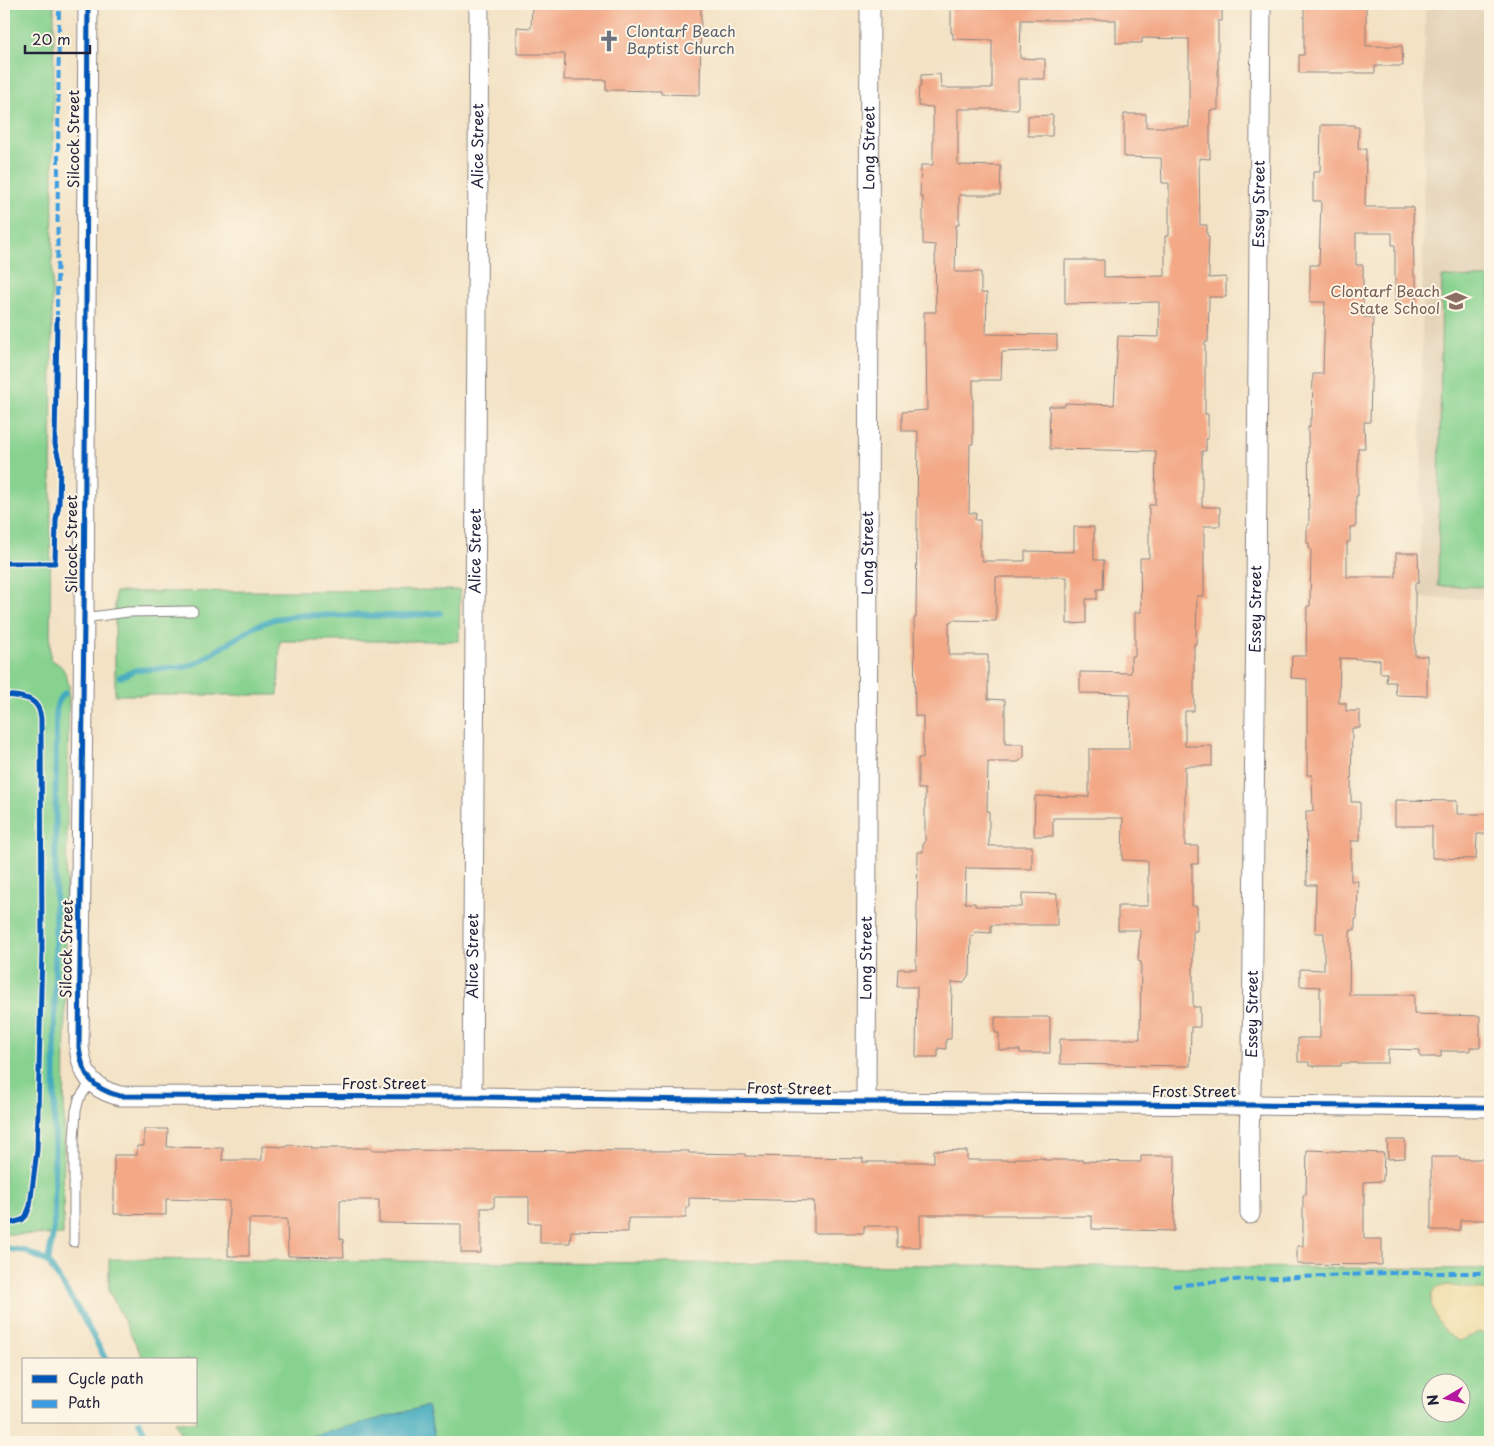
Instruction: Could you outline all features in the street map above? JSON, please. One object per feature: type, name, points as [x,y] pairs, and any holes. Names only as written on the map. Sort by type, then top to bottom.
[{"type":"street","name":"Silcock Street","points":[[88,4],[79,1047],[80,1060],[91,1082]]},
{"type":"street","name":"Alice Street","points":[[472,1097],[479,4]]},
{"type":"street","name":"Long Street","points":[[866,1102],[870,4]]},
{"type":"street","name":"Essey Street","points":[[1250,1214],[1262,4]]},
{"type":"street","name":"Frost Street","points":[[91,1082],[99,1088],[120,1096],[472,1097],[1490,1107]]},
{"type":"lane","points":[[84,618],[128,612],[193,611]]},
{"type":"lane","points":[[74,1242],[74,1139],[76,1110],[79,1099],[91,1082]]},
{"type":"shaded area","name":"Clontarf Beach State School","points":[[1425,4],[1490,4],[1490,599],[1420,598]]},
{"type":"green space","points":[[4,4],[54,4],[50,659],[64,670],[69,687],[63,1235],[4,1234]]},
{"type":"green space","points":[[1442,277],[1490,278],[1490,587],[1438,586]]},
{"type":"green space","points":[[460,590],[459,641],[280,641],[278,695],[115,695],[115,592]]},
{"type":"green space","points":[[109,1259],[1490,1269],[1490,1442],[185,1442],[176,1424],[198,1424],[198,1358],[143,1358],[109,1291]]},
{"type":"sand","points":[[1446,1285],[1490,1291],[1490,1333],[1479,1332],[1459,1341],[1448,1334],[1438,1321],[1431,1300],[1434,1290]]},
{"type":"water","points":[[427,1406],[436,1442],[289,1442]]},
{"type":"building","name":"Clontarf Beach Baptist Church","points":[[532,4],[701,4],[700,95],[661,94],[661,91],[606,90],[606,80],[564,80],[565,54],[517,54],[517,27],[531,28]]},
{"type":"building","points":[[951,4],[1222,4],[1222,21],[1218,21],[1218,110],[1210,110],[1210,159],[1199,158],[1200,225],[1207,225],[1207,236],[1209,236],[1209,278],[1226,277],[1226,297],[1209,297],[1208,342],[1205,342],[1205,414],[1208,414],[1208,439],[1206,439],[1206,451],[1202,451],[1202,506],[1220,507],[1220,526],[1204,526],[1204,596],[1197,596],[1196,644],[1194,644],[1194,711],[1185,711],[1185,746],[1212,746],[1212,766],[1185,766],[1185,846],[1198,846],[1198,864],[1192,864],[1192,906],[1197,906],[1197,931],[1193,931],[1193,1007],[1200,1007],[1200,1027],[1191,1027],[1190,1066],[1060,1064],[1060,1039],[1140,1039],[1141,962],[1138,961],[1140,930],[1118,930],[1118,906],[1148,906],[1148,861],[1122,860],[1123,818],[1053,818],[1053,836],[1034,836],[1035,796],[1089,797],[1089,749],[1129,749],[1130,694],[1080,693],[1080,672],[1131,673],[1131,656],[1135,656],[1135,612],[1141,612],[1140,558],[1149,558],[1149,505],[1155,505],[1156,451],[1050,449],[1049,406],[1065,406],[1065,403],[1114,405],[1118,336],[1159,337],[1159,302],[1065,304],[1065,260],[1104,260],[1104,277],[1165,276],[1165,236],[1169,236],[1169,183],[1162,183],[1161,158],[1124,157],[1124,114],[1146,114],[1146,127],[1189,127],[1189,39],[1142,38],[1142,43],[1116,43],[1116,20],[1021,20],[1020,58],[1045,59],[1045,79],[1018,79],[1018,109],[958,109],[958,165],[1001,166],[1000,195],[959,195],[959,225],[956,225],[955,272],[981,272],[981,293],[987,293],[986,334],[1057,335],[1057,350],[1002,352],[1001,380],[973,380],[973,444],[970,444],[969,513],[976,513],[975,520],[980,520],[980,556],[982,556],[982,561],[1025,561],[1025,551],[1074,552],[1074,527],[1094,527],[1094,560],[1104,560],[1103,589],[1097,589],[1097,599],[1086,599],[1086,623],[1067,624],[1067,577],[996,577],[996,621],[952,620],[952,622],[949,622],[949,655],[988,655],[988,699],[1005,700],[1005,744],[1024,744],[1024,757],[1018,762],[988,762],[987,811],[989,811],[989,846],[1032,846],[1032,869],[966,868],[965,903],[975,903],[975,906],[1022,907],[1022,893],[1057,894],[1057,925],[991,925],[991,933],[975,932],[974,936],[971,936],[970,973],[963,983],[952,982],[951,1039],[946,1039],[946,1049],[938,1048],[938,1057],[916,1057],[917,987],[897,987],[898,969],[916,969],[918,852],[923,852],[923,843],[925,843],[925,789],[918,789],[918,758],[923,758],[923,716],[915,716],[914,618],[916,618],[918,431],[902,431],[902,412],[927,410],[924,312],[936,312],[935,245],[923,244],[923,197],[920,197],[921,165],[933,165],[933,107],[918,106],[919,87],[921,87],[921,75],[940,74],[941,88],[992,88],[992,40],[953,39],[953,33],[951,33]]},
{"type":"building","points":[[1304,4],[1366,4],[1366,46],[1402,46],[1403,66],[1375,66],[1375,73],[1299,73],[1299,55],[1304,55]]},
{"type":"building","points":[[1053,115],[1052,136],[1028,136],[1028,116]]},
{"type":"building","points":[[1321,125],[1354,125],[1354,127],[1359,127],[1358,149],[1366,149],[1365,207],[1413,207],[1414,277],[1416,277],[1416,306],[1395,306],[1395,245],[1392,245],[1392,233],[1356,233],[1356,265],[1363,265],[1363,317],[1373,317],[1370,422],[1364,422],[1365,448],[1358,448],[1356,527],[1350,527],[1350,542],[1347,542],[1347,577],[1396,577],[1396,553],[1418,553],[1419,583],[1415,583],[1415,656],[1427,656],[1427,696],[1396,695],[1395,682],[1386,682],[1387,673],[1380,673],[1380,660],[1340,658],[1339,703],[1346,703],[1346,711],[1360,711],[1360,728],[1352,728],[1351,802],[1360,802],[1360,841],[1351,841],[1351,881],[1358,881],[1357,919],[1355,919],[1355,930],[1351,930],[1350,934],[1349,995],[1414,995],[1414,1014],[1480,1016],[1480,1047],[1470,1047],[1470,1051],[1441,1051],[1441,1057],[1420,1057],[1420,1050],[1388,1049],[1388,1063],[1341,1063],[1341,1066],[1309,1066],[1309,1062],[1298,1062],[1298,1038],[1320,1038],[1320,987],[1300,986],[1300,969],[1324,970],[1324,933],[1315,933],[1316,885],[1307,885],[1306,811],[1313,811],[1312,775],[1307,775],[1307,679],[1291,678],[1292,656],[1306,656],[1307,606],[1310,606],[1311,549],[1309,549],[1309,543],[1307,543],[1307,525],[1309,525],[1308,427],[1310,427],[1310,418],[1312,418],[1313,374],[1323,374],[1325,302],[1310,302],[1310,265],[1319,265],[1321,201],[1313,201],[1313,172],[1320,172]]},
{"type":"building","points":[[1395,800],[1457,801],[1457,814],[1490,814],[1490,834],[1477,834],[1476,859],[1432,858],[1432,826],[1395,826]]},
{"type":"building","points":[[995,1017],[1050,1017],[1050,1053],[1020,1053],[1020,1050],[999,1050],[999,1033],[995,1033]]},
{"type":"building","points":[[144,1129],[168,1129],[167,1147],[223,1148],[222,1160],[262,1160],[262,1146],[287,1147],[287,1145],[311,1146],[310,1148],[371,1148],[371,1150],[689,1151],[689,1153],[745,1154],[745,1156],[863,1158],[863,1162],[934,1162],[934,1150],[967,1151],[967,1160],[1044,1158],[1044,1160],[1141,1162],[1141,1156],[1175,1156],[1174,1231],[1092,1229],[1092,1216],[920,1215],[920,1247],[897,1247],[897,1226],[864,1226],[864,1233],[814,1233],[814,1201],[689,1198],[689,1207],[686,1207],[686,1218],[628,1218],[628,1232],[571,1231],[570,1243],[540,1243],[540,1223],[529,1223],[529,1197],[494,1197],[494,1208],[481,1208],[481,1253],[461,1253],[461,1224],[379,1223],[379,1200],[340,1200],[340,1239],[343,1239],[344,1257],[288,1256],[287,1219],[249,1219],[249,1256],[228,1256],[229,1201],[166,1199],[166,1215],[114,1214],[114,1155],[137,1155],[137,1146],[144,1146]]},
{"type":"building","points":[[1387,1140],[1405,1140],[1405,1158],[1388,1159]]},
{"type":"building","points":[[1307,1150],[1384,1153],[1383,1181],[1364,1182],[1364,1239],[1382,1239],[1382,1265],[1297,1264],[1297,1246],[1303,1246],[1303,1195],[1306,1195]]},
{"type":"building","points":[[1431,1157],[1490,1159],[1490,1220],[1460,1220],[1460,1230],[1431,1230]]},
{"type":"waterway","points":[[120,677],[136,670],[185,667],[199,662],[254,627],[274,619],[301,615],[402,616],[440,613]]},
{"type":"waterway","points":[[48,1262],[54,1228],[56,709],[59,700],[65,693]]},
{"type":"waterway","points":[[4,1248],[25,1251],[48,1262],[80,1312],[105,1358]]},
{"type":"waterway","points":[[140,1424],[150,1442]]},
{"type":"marked path","points":[[57,319],[59,4]]},
{"type":"marked path","points":[[1173,1286],[1231,1280],[1386,1273],[1490,1273]]},
{"type":"cycle path","points":[[88,4],[79,1047],[80,1057],[86,1073],[96,1085],[120,1096],[472,1097],[1490,1107]]},
{"type":"cycle path","points":[[4,563],[55,563],[60,464],[55,444],[57,319]]},
{"type":"cycle path","points":[[4,695],[29,699],[40,711],[42,949],[37,1150],[30,1206],[22,1220],[4,1225]]},
{"type":"place","name":"Clontarf Beach Baptist Church","points":[[609,41]]},
{"type":"place","name":"Clontarf Beach State School","points":[[1456,301]]}]
